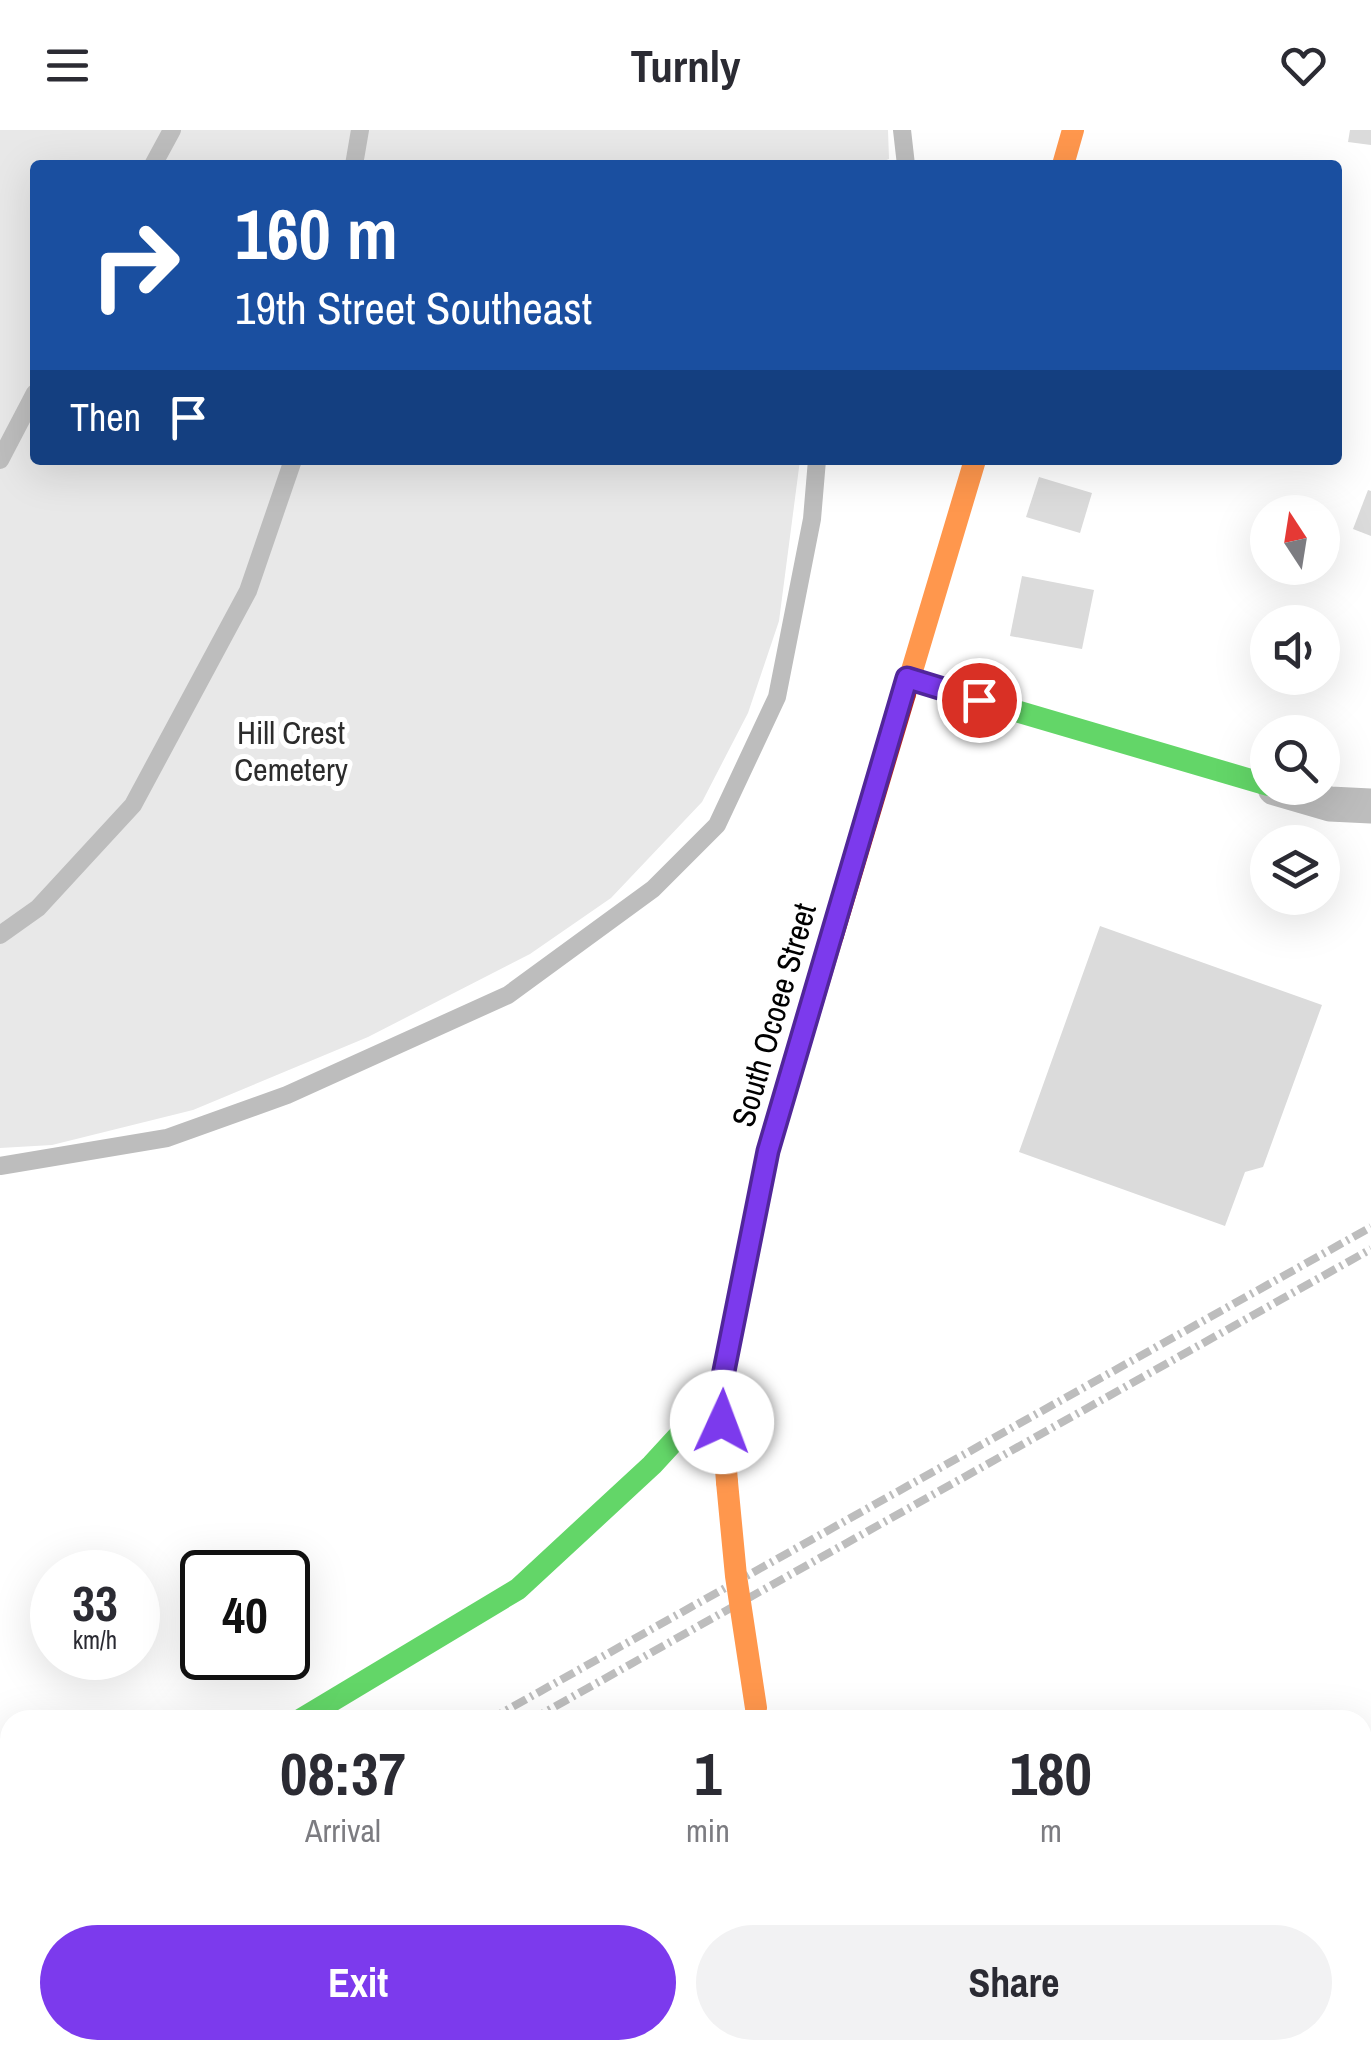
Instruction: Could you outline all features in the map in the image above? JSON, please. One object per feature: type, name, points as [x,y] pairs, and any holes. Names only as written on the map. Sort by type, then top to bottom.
[{"type":"street","points":[[1064,160],[1072,130]]},
{"type":"street","name":"South Ocoee Street","points":[[757,1710],[736,1576],[720,1391],[768,1151],[972,465]]},
{"type":"street","points":[[907,678],[1250,780]]},
{"type":"street","points":[[1340,804],[1371,806]]},
{"type":"street","points":[[317,1710],[518,1589],[652,1465],[720,1391]]},
{"type":"lane","points":[[157,160],[172,130]]},
{"type":"lane","points":[[355,160],[360,130]]},
{"type":"lane","points":[[902,130],[905,160]]},
{"type":"lane","points":[[0,460],[30,403]]},
{"type":"lane","points":[[0,935],[38,908],[134,804],[248,590],[291,465]]},
{"type":"lane","points":[[0,1166],[167,1138],[287,1095],[508,995],[653,889],[718,824],[777,697],[812,519],[817,465]]},
{"type":"green space","name":"Hill Crest Cemetery","points":[[0,130],[888,130],[886,160],[30,160],[30,465],[799,465],[779,621],[748,713],[702,802],[611,898],[530,954],[368,1037],[193,1110],[52,1145],[0,1148]]},
{"type":"building","points":[[1350,130],[1371,130],[1371,145],[1348,142]]},
{"type":"building","points":[[1039,477],[1092,493],[1080,533],[1026,517]]},
{"type":"building","points":[[1368,490],[1371,491],[1371,536],[1353,529]]},
{"type":"building","points":[[1022,576],[1094,590],[1082,649],[1010,636]]},
{"type":"building","points":[[1100,926],[1322,1005],[1263,1167],[1245,1172],[1225,1226],[1019,1152]]},
{"type":"railway","points":[[507,1710],[1371,1227]]},
{"type":"railway","points":[[549,1710],[1371,1249]]},
{"type":"traffic: fast","points":[[907,679],[1250,780]]},
{"type":"traffic: fast","points":[[317,1710],[518,1589],[652,1465],[720,1391]]},
{"type":"traffic: slow","points":[[1064,160],[1073,130]]},
{"type":"traffic: slow","points":[[905,694],[974,465]]},
{"type":"traffic: slow","points":[[727,1482],[720,1391],[768,1151],[833,935]]},
{"type":"traffic: slow","points":[[727,1482],[736,1576],[756,1708]]},
{"type":"traffic: jam","points":[[833,935],[905,694]]},
{"type":"route","points":[[722,1422],[720,1391],[768,1151],[907,678],[979,700]]}]
